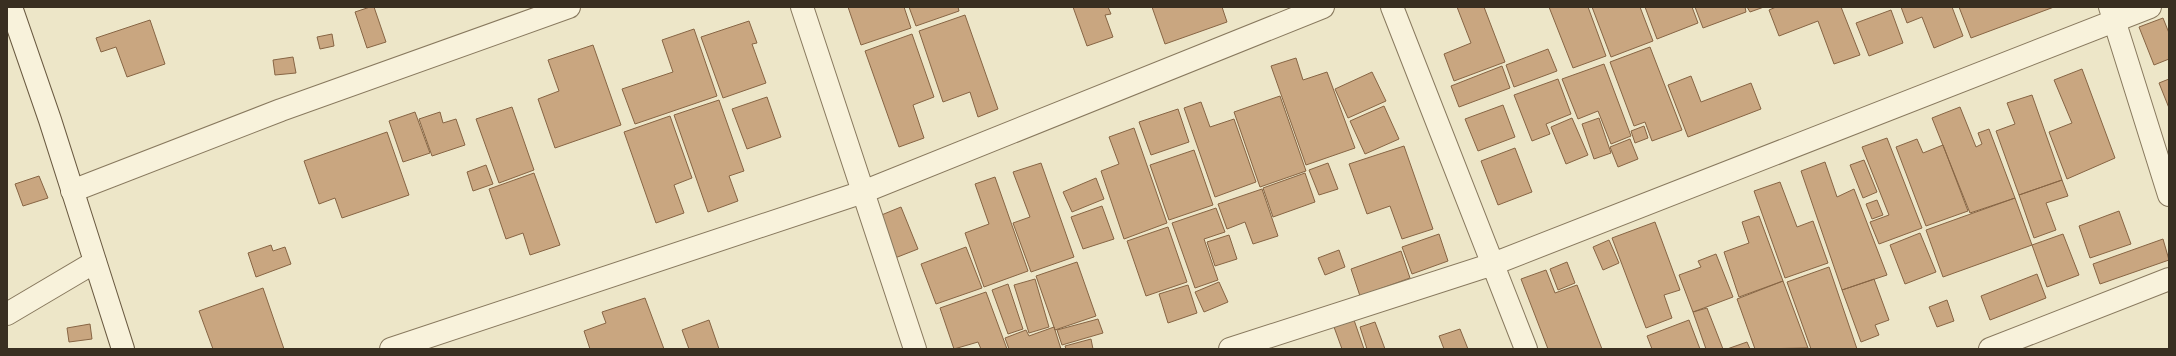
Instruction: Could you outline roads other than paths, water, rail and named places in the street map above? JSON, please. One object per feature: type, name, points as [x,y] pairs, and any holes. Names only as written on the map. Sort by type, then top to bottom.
[{"type":"street","points":[[11,7],[123,349]]},
{"type":"street","points":[[72,191],[281,110],[569,7]]},
{"type":"street","points":[[802,7],[915,349]]},
{"type":"street","points":[[391,349],[863,192],[1323,7]]},
{"type":"street","points":[[1392,7],[1494,264],[1526,349]]},
{"type":"street","points":[[1230,349],[1494,264],[2112,14],[2150,7]]},
{"type":"street","points":[[2112,14],[2169,195]]},
{"type":"street","points":[[7,314],[95,262]]},
{"type":"street","points":[[1990,349],[2169,279]]}]
